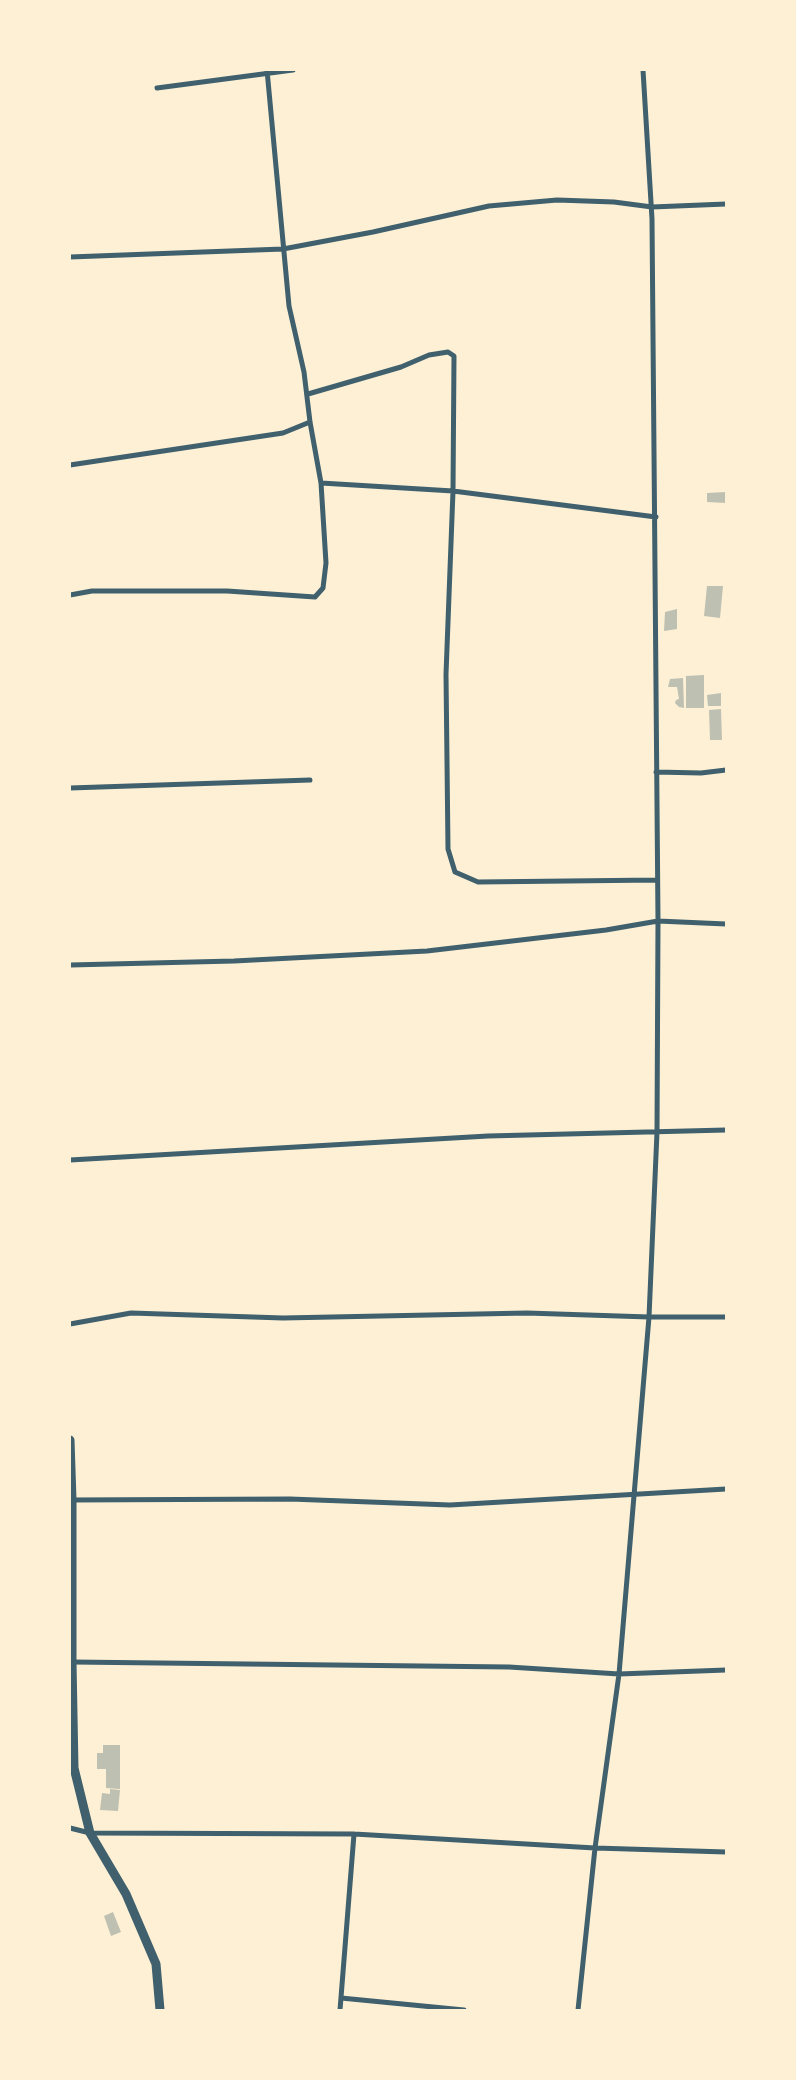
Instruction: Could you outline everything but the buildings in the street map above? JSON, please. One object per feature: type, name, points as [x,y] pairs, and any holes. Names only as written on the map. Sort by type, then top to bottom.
[{"type":"street","points":[[157,88],[293,70]]},
{"type":"street","points":[[578,2010],[594,1848],[619,1674],[649,1317],[657,1132],[656,517],[652,207],[643,70]]},
{"type":"street","points":[[70,595],[92,591],[227,591],[315,597],[322,588],[326,563],[321,483],[310,422],[308,394],[289,306],[267,72]]},
{"type":"street","points":[[70,257],[283,248],[373,232],[489,206],[557,200],[614,202],[652,207],[726,204]]},
{"type":"street","points":[[308,394],[401,367],[429,355],[448,352],[454,356],[453,491],[446,674],[448,849],[455,872],[478,882],[657,880]]},
{"type":"street","points":[[70,465],[283,432],[310,422]]},
{"type":"street","points":[[321,483],[453,491],[656,517]]},
{"type":"street","points":[[656,772],[701,773],[726,770]]},
{"type":"street","points":[[70,788],[310,780]]},
{"type":"street","points":[[70,965],[234,961],[427,951],[606,930],[658,921],[726,924]]},
{"type":"street","points":[[70,1160],[410,1140],[726,1130]]},
{"type":"street","points":[[70,1324],[130,1313],[283,1318],[527,1313],[649,1317],[726,1317]]},
{"type":"street","points":[[70,1440],[71,1662],[74,1768],[90,1833],[126,1894],[156,1964],[160,2010]]},
{"type":"street","points":[[71,1500],[290,1499],[450,1505],[726,1489]]},
{"type":"street","points":[[71,1662],[509,1667],[619,1674],[726,1670]]},
{"type":"street","points":[[70,1828],[90,1833],[354,1834],[594,1848],[726,1852]]},
{"type":"street","points":[[340,2010],[354,1834]]},
{"type":"street","points":[[341,1998],[464,2010]]}]
